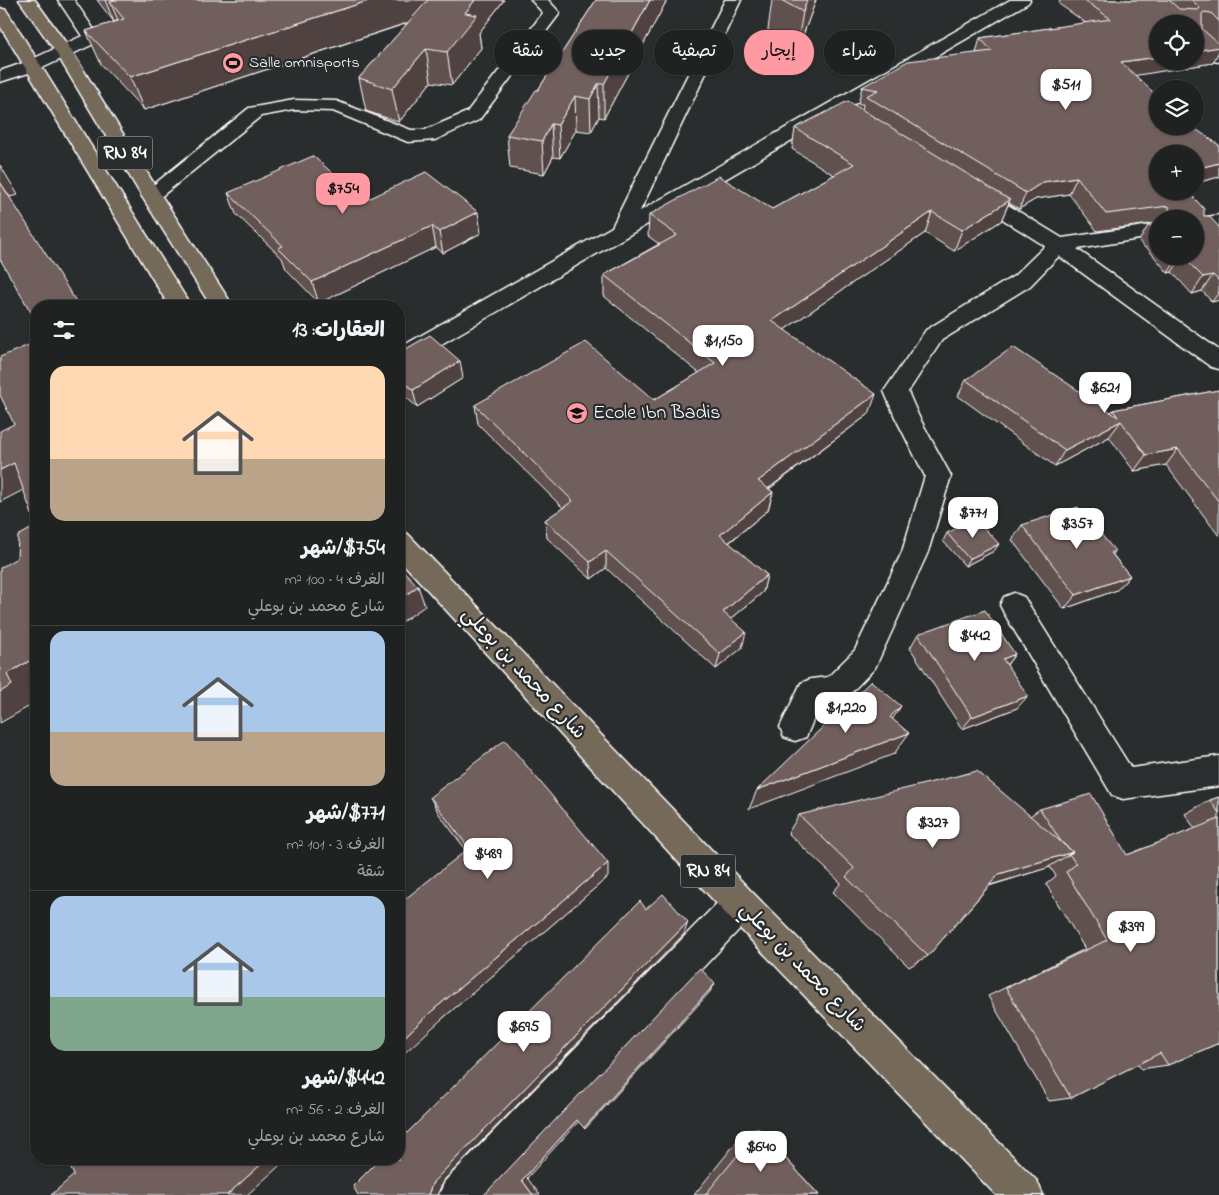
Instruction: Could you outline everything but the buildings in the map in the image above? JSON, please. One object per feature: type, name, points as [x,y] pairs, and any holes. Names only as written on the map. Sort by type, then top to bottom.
[{"type":"main road","name":"RN 84","points":[[27,0],[63,50],[151,195],[218,300]]},
{"type":"main road","name":"RN 84","points":[[0,13],[176,300]]},
{"type":"main road","name":"شارع محمد بن بوعلي","points":[[405,548],[740,904],[1023,1195]]},
{"type":"street","points":[[66,0],[92,38]]},
{"type":"street","points":[[0,77],[32,66],[92,38],[194,0]]},
{"type":"street","points":[[151,195],[255,112],[294,105],[336,106],[408,136],[428,136],[473,116],[552,13],[539,0]]},
{"type":"street","points":[[619,233],[734,0]]},
{"type":"street","points":[[405,355],[619,233],[845,112],[1022,0]]},
{"type":"street","points":[[1204,43],[1219,57]]},
{"type":"street","points":[[960,183],[1058,245],[1219,361]]},
{"type":"street","points":[[1204,224],[1219,221]]},
{"type":"street","points":[[795,727],[811,692],[835,690],[865,659],[916,552],[938,476],[906,417],[896,391],[934,334],[1022,281],[1058,245],[1149,231]]},
{"type":"street","points":[[1014,605],[1122,784],[1219,771]]},
{"type":"street","points":[[459,1195],[740,904]]},
{"type":"place","name":"Salle omnisports","points":[[233,63]]},
{"type":"place","name":"Ecole Ibn Badis","points":[[577,413]]}]
